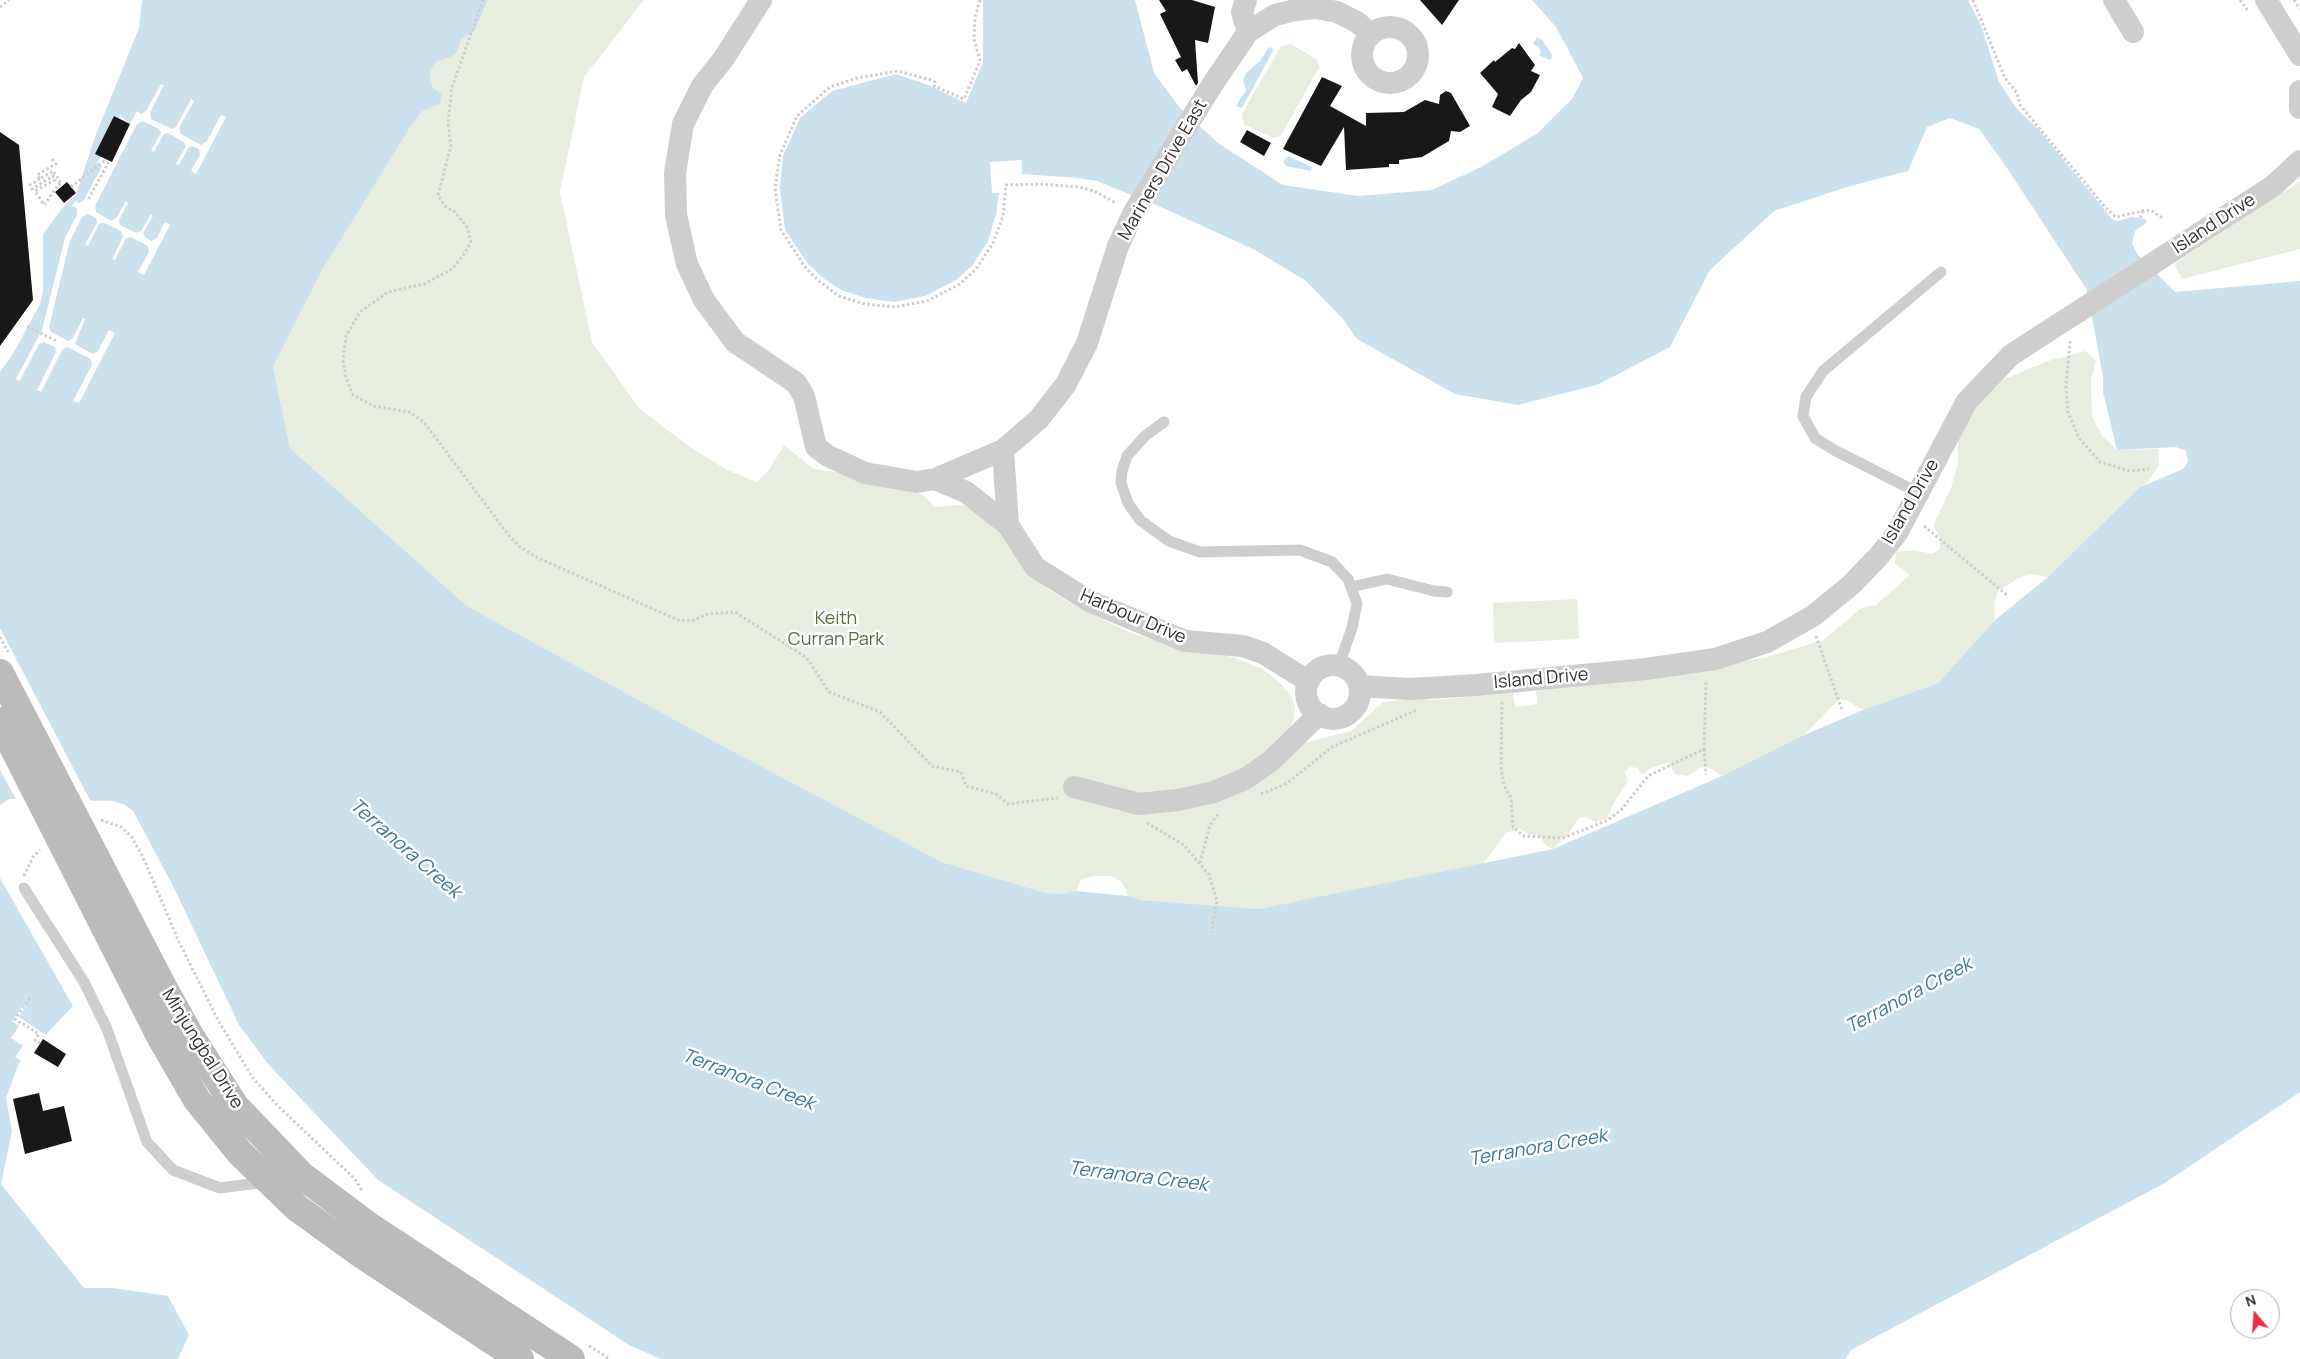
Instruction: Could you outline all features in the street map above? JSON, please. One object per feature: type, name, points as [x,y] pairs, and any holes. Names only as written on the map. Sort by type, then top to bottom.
[{"type":"main road","name":"Minjungbal Drive","points":[[0,673],[161,1038],[197,1100],[240,1153],[296,1208],[358,1252],[520,1359]]},
{"type":"main road","name":"Minjungbal Drive","points":[[0,721],[191,1037],[235,1106],[261,1136],[300,1175],[369,1226],[578,1351]]},
{"type":"main road","points":[[0,751],[34,818],[84,861]]},
{"type":"street","points":[[761,0],[724,58],[702,86],[683,124],[675,173],[676,216],[687,264],[704,300],[735,342],[796,384],[804,396],[816,446],[828,456],[865,473],[917,482],[935,479]]},
{"type":"street","points":[[1246,0],[1242,12],[1248,32]]},
{"type":"street","points":[[2114,0],[2134,32]]},
{"type":"street","points":[[2266,0],[2300,56]]},
{"type":"street","name":"Mariners Drive East","points":[[935,479],[1003,450],[1039,419],[1066,384],[1087,343],[1118,246],[1134,212],[1212,85],[1248,32],[1275,15],[1285,6],[1316,8],[1337,12],[1357,22],[1371,34]]},
{"type":"street","points":[[2300,91],[2300,108]]},
{"type":"street","name":"Island Drive","points":[[1360,686],[1409,689],[1646,669],[1714,659],[1767,642],[1812,616],[1851,585],[1897,533],[1946,438],[1968,401],[2011,356],[2273,186],[2300,161]]},
{"type":"street","name":"Harbour Drive","points":[[1003,450],[1008,525]]},
{"type":"street","name":"Harbour Drive","points":[[935,479],[966,492],[1008,525],[1034,567],[1088,601],[1185,641],[1243,646],[1263,653],[1308,681]]},
{"type":"street","points":[[1339,665],[1352,673],[1360,686],[1357,704],[1352,711],[1336,718],[1319,714],[1313,710],[1306,696],[1308,681],[1318,670],[1324,666],[1339,665]]},
{"type":"street","points":[[1074,787],[1139,804],[1178,800],[1204,794],[1245,779],[1272,761],[1319,714]]},
{"type":"lane","points":[[1919,493],[1836,452],[1815,438],[1803,416],[1806,397],[1823,371],[1941,272]]},
{"type":"lane","points":[[1164,422],[1145,436],[1126,456],[1122,471],[1121,483],[1128,503],[1140,520],[1169,541],[1200,552],[1300,550],[1332,562],[1348,580],[1357,604],[1352,628],[1339,665]]},
{"type":"lane","points":[[1351,587],[1386,579],[1434,591],[1447,592]]},
{"type":"lane","points":[[24,888],[84,982],[107,1029],[147,1142],[173,1170],[220,1188],[268,1182]]},
{"type":"path","points":[[0,8],[9,0]]},
{"type":"path","points":[[483,0],[452,87],[448,122],[451,146],[438,194],[445,206],[455,212],[467,228],[471,241],[465,253],[452,270],[424,284],[388,292],[360,312],[346,336],[343,360],[346,378],[353,395],[373,406],[408,412],[424,422],[510,536],[519,546],[538,558],[678,620],[692,621],[708,614],[736,612],[808,658],[829,692],[880,712],[932,766],[961,772],[966,786],[996,794],[1008,804],[1059,798],[1074,787]]},
{"type":"path","points":[[980,0],[975,17],[974,39],[980,61],[964,98],[934,86],[935,82],[931,80],[898,71],[857,78],[830,87],[797,116],[780,155],[775,188],[781,230],[804,267],[820,282],[840,296],[865,304],[895,306],[919,302],[942,295],[960,284],[976,269],[993,244],[1003,216],[1006,185],[1079,187],[1094,191],[1134,212]]},
{"type":"path","points":[[1973,0],[2005,78],[2017,93],[2020,104],[2116,217],[2143,210],[2152,210],[2164,219]]},
{"type":"path","points":[[2294,0],[2300,9]]},
{"type":"path","points":[[40,179],[37,175],[56,164],[52,159]]},
{"type":"path","points":[[71,187],[104,161],[108,163],[88,200]]},
{"type":"path","points":[[53,172],[60,181],[59,186],[44,204],[35,192],[55,180],[53,176],[32,189],[30,185],[40,179],[53,172]]},
{"type":"path","points":[[2140,218],[2143,210]]},
{"type":"path","points":[[26,326],[58,342]]},
{"type":"path","points":[[2070,339],[2066,387],[2068,412],[2079,438],[2100,462],[2130,471],[2149,469]]},
{"type":"path","points":[[1917,521],[2008,596]]},
{"type":"path","points":[[1813,628],[1842,710]]},
{"type":"path","points":[[1706,680],[1704,749],[1706,775]]},
{"type":"path","points":[[1502,696],[1501,768],[1504,785],[1511,798],[1510,807],[1513,827],[1524,836],[1563,838],[1608,820],[1621,810],[1648,776],[1704,749]]},
{"type":"path","points":[[1260,794],[1286,784],[1332,747],[1423,708]]},
{"type":"path","points":[[1139,804],[1144,821],[1184,845],[1209,875],[1216,901],[1211,933]]},
{"type":"path","points":[[1200,863],[1210,825],[1218,813],[1225,808]]},
{"type":"path","points":[[93,821],[101,820],[122,826],[131,836],[144,857],[179,942],[201,987],[248,1070],[279,1107],[355,1179],[365,1195],[357,1190]]},
{"type":"path","points":[[24,888],[24,873],[33,857],[43,847]]},
{"type":"path","points":[[30,998],[15,1019],[38,1034],[35,1040],[40,1043]]},
{"type":"path","points":[[578,1351],[610,1359]]},
{"type":"green space","name":"Keith Curran Park","points":[[488,0],[644,0],[584,77],[560,192],[592,342],[639,408],[687,445],[727,470],[757,482],[769,470],[784,445],[814,469],[880,478],[925,496],[934,507],[961,505],[984,509],[1029,573],[1049,590],[1075,606],[1129,632],[1183,649],[1220,653],[1261,668],[1277,680],[1290,694],[1295,707],[1294,720],[1264,775],[1281,767],[1295,750],[1307,742],[1351,731],[1383,702],[1416,698],[1433,700],[1513,693],[1515,707],[1537,704],[1536,691],[1701,669],[1767,657],[1823,640],[1863,607],[1876,605],[1910,575],[1895,564],[1896,552],[1915,550],[1932,554],[1939,550],[1941,539],[1933,526],[1951,488],[1958,463],[1958,431],[1964,416],[2000,381],[2048,361],[2085,351],[2096,360],[2091,381],[2092,417],[2103,437],[2117,450],[2158,449],[2159,465],[2148,482],[2140,487],[2048,577],[2030,574],[2019,578],[1998,591],[1994,604],[1995,620],[1938,683],[1863,710],[1848,701],[1839,699],[1804,735],[1722,776],[1708,767],[1699,768],[1688,776],[1675,774],[1668,762],[1641,774],[1638,768],[1630,767],[1625,772],[1628,781],[1613,804],[1607,818],[1595,822],[1586,817],[1579,818],[1569,833],[1553,849],[1546,846],[1539,835],[1529,835],[1520,829],[1506,833],[1482,865],[1259,909],[1142,900],[1128,896],[1122,882],[1111,876],[1092,876],[1081,880],[1076,891],[1062,894],[1046,893],[942,862],[721,745],[467,606],[290,448],[273,367],[322,270],[365,199],[422,111],[442,94],[434,89],[430,80],[431,70],[437,61],[451,56],[458,50],[461,39],[475,31]]},
{"type":"green space","points":[[1291,44],[1316,59],[1319,67],[1281,136],[1273,138],[1244,124],[1242,114],[1281,46]]},
{"type":"green space","points":[[2300,181],[2300,249],[2182,279],[2174,264]]},
{"type":"green space","points":[[1577,599],[1579,639],[1494,643],[1493,603]]},
{"type":"water","name":"Terranora Creek","points":[[142,0],[488,0],[475,31],[461,39],[458,50],[451,57],[437,61],[431,70],[430,80],[434,89],[442,94],[440,104],[422,111],[409,129],[322,270],[273,367],[290,448],[467,606],[721,745],[942,862],[1046,893],[1062,894],[1076,891],[1128,896],[1142,900],[1259,909],[1553,849],[1722,776],[1804,735],[1863,710],[1938,683],[1995,620],[2048,577],[2140,487],[2183,469],[2188,462],[2186,451],[2176,447],[2117,450],[2103,392],[2103,377],[2087,290],[2005,165],[1979,129],[1950,118],[1927,127],[1908,171],[1847,187],[1774,211],[1710,270],[1670,347],[1597,385],[1518,405],[1455,394],[1357,339],[1343,319],[1306,281],[1255,250],[1161,207],[1097,181],[1022,174],[1022,160],[990,162],[992,193],[999,193],[996,215],[988,241],[972,266],[956,280],[925,296],[894,302],[866,298],[841,290],[823,278],[808,264],[785,230],[780,188],[783,156],[800,118],[832,91],[896,74],[928,85],[966,103],[983,62],[983,0],[1135,0],[1154,73],[1180,108],[1218,143],[1283,185],[1358,196],[1432,190],[1483,166],[1538,133],[1572,99],[1583,78],[1556,27],[1532,0],[1968,0],[1981,25],[1999,82],[2017,109],[2039,130],[2113,220],[2118,221],[2132,217],[2145,219],[2147,222],[2135,231],[2132,244],[2138,255],[2175,292],[2300,281],[2300,1092],[2163,1184],[1851,1350],[1845,1359],[661,1359],[629,1345],[378,1180],[268,1064],[239,1025],[174,888],[133,811],[125,805],[113,801],[9,799],[0,805],[0,372],[13,354],[40,304],[43,291],[43,234],[64,206],[76,195],[95,137],[139,28]]},
{"type":"water","points":[[1537,37],[1542,40],[1553,56],[1550,60],[1539,55],[1541,52],[1539,47],[1533,44]]},
{"type":"water","points":[[1269,47],[1274,49],[1242,108],[1236,106],[1246,90],[1243,80],[1246,73],[1260,61]]},
{"type":"water","points":[[1288,156],[1312,167],[1311,171],[1286,166],[1283,161]]},
{"type":"water","points":[[0,878],[73,1006],[19,1063],[6,1098],[12,1131],[1,1184],[84,1288],[113,1288],[168,1296],[189,1335],[178,1359],[0,1359]]},
{"type":"pier","points":[[161,84],[164,85],[150,113],[151,119],[172,129],[176,127],[191,99],[194,101],[179,128],[181,134],[201,145],[207,141],[221,115],[226,117],[196,174],[191,171],[200,155],[199,149],[192,146],[188,148],[179,165],[176,164],[186,146],[184,142],[168,133],[164,134],[154,152],[151,150],[161,133],[159,129],[143,121],[137,124],[95,206],[96,212],[111,221],[116,218],[126,201],[128,203],[119,220],[120,225],[136,233],[141,231],[151,214],[153,216],[143,233],[151,241],[157,238],[165,222],[170,225],[144,275],[138,272],[149,252],[148,246],[131,237],[126,238],[115,260],[112,259],[123,237],[121,231],[104,223],[99,224],[88,246],[85,244],[97,223],[96,218],[88,214],[82,217],[70,241],[49,327],[51,332],[68,341],[73,338],[83,318],[85,319],[75,344],[93,354],[98,351],[109,330],[115,333],[79,403],[73,401],[92,365],[91,359],[67,347],[62,350],[41,392],[37,390],[56,352],[55,347],[44,342],[39,344],[20,381],[16,379],[42,330],[65,238],[77,215],[77,208],[72,206],[75,201],[79,203],[84,200],[102,166],[97,163],[101,156],[97,150],[115,116],[119,118],[120,115],[130,124],[137,111],[141,114],[146,111]]},
{"type":"pier","points":[[0,628],[92,804],[17,801],[0,770]]},
{"type":"pier","points":[[23,1005],[26,1007],[19,1017],[46,1035],[23,1062],[15,1057],[23,1046],[11,1038],[19,1026],[12,1021]]},
{"type":"building","points":[[1159,0],[1192,0],[1215,7],[1208,43],[1195,40],[1198,83],[1196,86],[1187,69],[1182,72],[1175,60],[1181,57],[1160,14],[1166,11]]},
{"type":"building","points":[[1420,0],[1459,0],[1442,25]]},
{"type":"building","points":[[1519,43],[1535,65],[1531,71],[1540,75],[1531,92],[1521,100],[1510,116],[1492,107],[1498,94],[1480,73],[1494,60],[1495,62],[1512,48],[1515,49]]},
{"type":"building","points":[[1322,77],[1342,86],[1330,106],[1366,126],[1366,113],[1404,112],[1425,100],[1439,104],[1440,95],[1446,91],[1451,93],[1470,126],[1460,132],[1451,131],[1449,141],[1422,157],[1399,160],[1399,164],[1389,164],[1389,167],[1346,170],[1344,127],[1321,166],[1283,149]]},
{"type":"building","points":[[114,116],[130,124],[112,162],[95,154]]},
{"type":"building","points":[[1247,130],[1271,143],[1264,156],[1240,142]]},
{"type":"building","points":[[0,132],[19,145],[33,300],[0,346]]},
{"type":"building","points":[[67,182],[76,193],[64,203],[55,192]]},
{"type":"building","points":[[43,1039],[66,1054],[58,1067],[34,1053]]},
{"type":"building","points":[[39,1093],[43,1111],[64,1106],[72,1141],[25,1154],[13,1099]]}]
